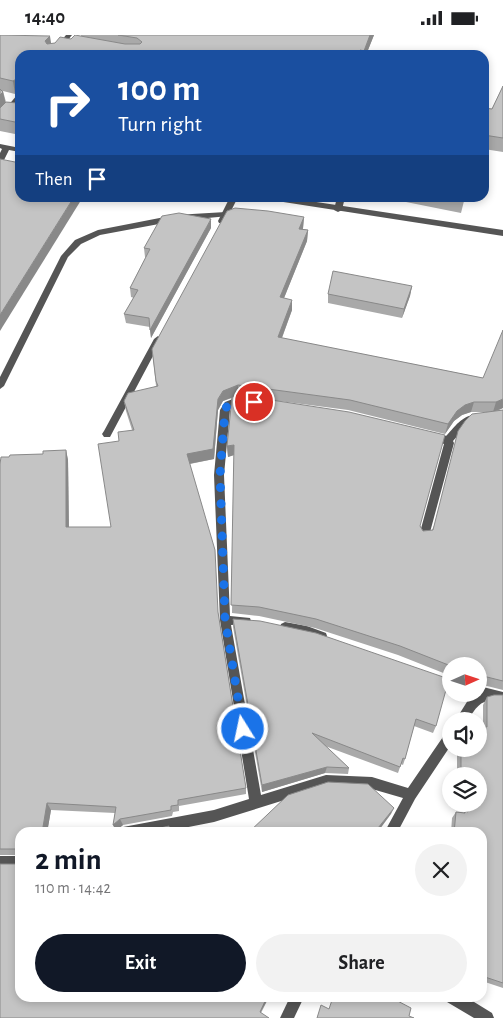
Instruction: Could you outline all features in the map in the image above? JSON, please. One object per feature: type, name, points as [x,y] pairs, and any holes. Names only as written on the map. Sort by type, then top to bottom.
[{"type":"street","points":[[58,50],[66,43],[69,35]]},
{"type":"street","points":[[0,119],[10,111],[15,103]]},
{"type":"street","points":[[0,160],[3,147]]},
{"type":"street","points":[[216,231],[232,202]]},
{"type":"street","points":[[292,202],[503,233]]},
{"type":"street","points":[[338,210],[340,202]]},
{"type":"street","points":[[0,386],[65,256],[78,242],[98,233],[175,218],[226,213]]},
{"type":"street","points":[[108,434],[164,328]]},
{"type":"street","points":[[254,402],[238,400],[228,404],[225,410],[220,475],[225,619],[256,802]]},
{"type":"street","points":[[424,536],[448,441],[454,435],[461,422],[469,419],[489,418]]},
{"type":"street","points":[[419,433],[448,441]]},
{"type":"street","points":[[225,619],[259,623]]},
{"type":"street","points":[[278,626],[307,631],[334,640]]},
{"type":"street","points":[[488,694],[503,697]]},
{"type":"street","points":[[393,827],[411,795],[442,748]]},
{"type":"street","points":[[156,827],[214,816],[326,781],[372,783],[411,795]]},
{"type":"street","points":[[0,861],[15,861]]},
{"type":"street","points":[[286,1018],[295,1002]]},
{"type":"street","points":[[460,1002],[487,1018]]},
{"type":"building","points":[[0,35],[50,36],[45,41],[47,44],[55,43],[60,37],[71,39],[75,35],[125,44],[140,44],[142,42],[137,38],[118,35],[370,35],[364,50],[15,50],[15,80],[0,78]]},
{"type":"building","points":[[503,86],[503,138],[489,136],[489,109],[492,109]]},
{"type":"building","points":[[6,102],[15,103],[15,122],[0,119],[0,108]]},
{"type":"building","points":[[0,159],[15,162],[15,202],[71,202],[0,315]]},
{"type":"building","points":[[235,208],[304,217],[299,229],[308,230],[280,297],[292,300],[278,337],[483,378],[503,330],[503,399],[496,402],[474,402],[465,405],[457,411],[448,424],[350,400],[238,385],[223,391],[218,399],[213,449],[187,454],[215,550],[218,612],[246,788],[178,800],[178,805],[171,806],[171,810],[120,819],[113,825],[116,807],[47,803],[43,827],[15,827],[15,849],[0,849],[1,457],[43,454],[43,451],[66,450],[66,527],[111,527],[98,444],[119,441],[118,432],[134,430],[124,401],[128,393],[158,386],[152,349],[227,211]]},
{"type":"building","points":[[179,213],[211,219],[150,330],[149,318],[124,314],[138,290],[130,288],[150,249],[144,248],[162,216]]},
{"type":"building","points":[[333,271],[412,286],[404,309],[328,294]]},
{"type":"building","points":[[239,395],[349,412],[445,435],[420,526],[423,531],[433,530],[458,431],[472,414],[503,410],[503,681],[488,677],[488,657],[442,657],[442,662],[400,646],[316,619],[259,607],[231,605],[234,445],[227,446],[232,397]]},
{"type":"building","points":[[233,619],[260,621],[316,633],[442,677],[442,703],[436,726],[416,719],[405,759],[403,758],[400,767],[312,733],[349,768],[327,767],[262,785]]},
{"type":"building","points":[[503,695],[503,983],[487,978],[487,827],[455,827],[456,812],[487,812],[487,767],[461,767],[461,757],[487,757],[488,697]]},
{"type":"building","points":[[328,782],[368,784],[394,808],[379,827],[254,827],[288,795]]},
{"type":"building","points":[[0,864],[15,864],[15,1002],[265,1002],[260,1012],[269,1018],[0,1018]]},
{"type":"building","points":[[331,1002],[400,1002],[411,1008],[409,1016],[414,1018],[317,1018],[321,1005],[329,1009]]},
{"type":"route","points":[[243,729],[225,619],[220,475],[225,410],[228,404],[238,400],[254,402]]}]
